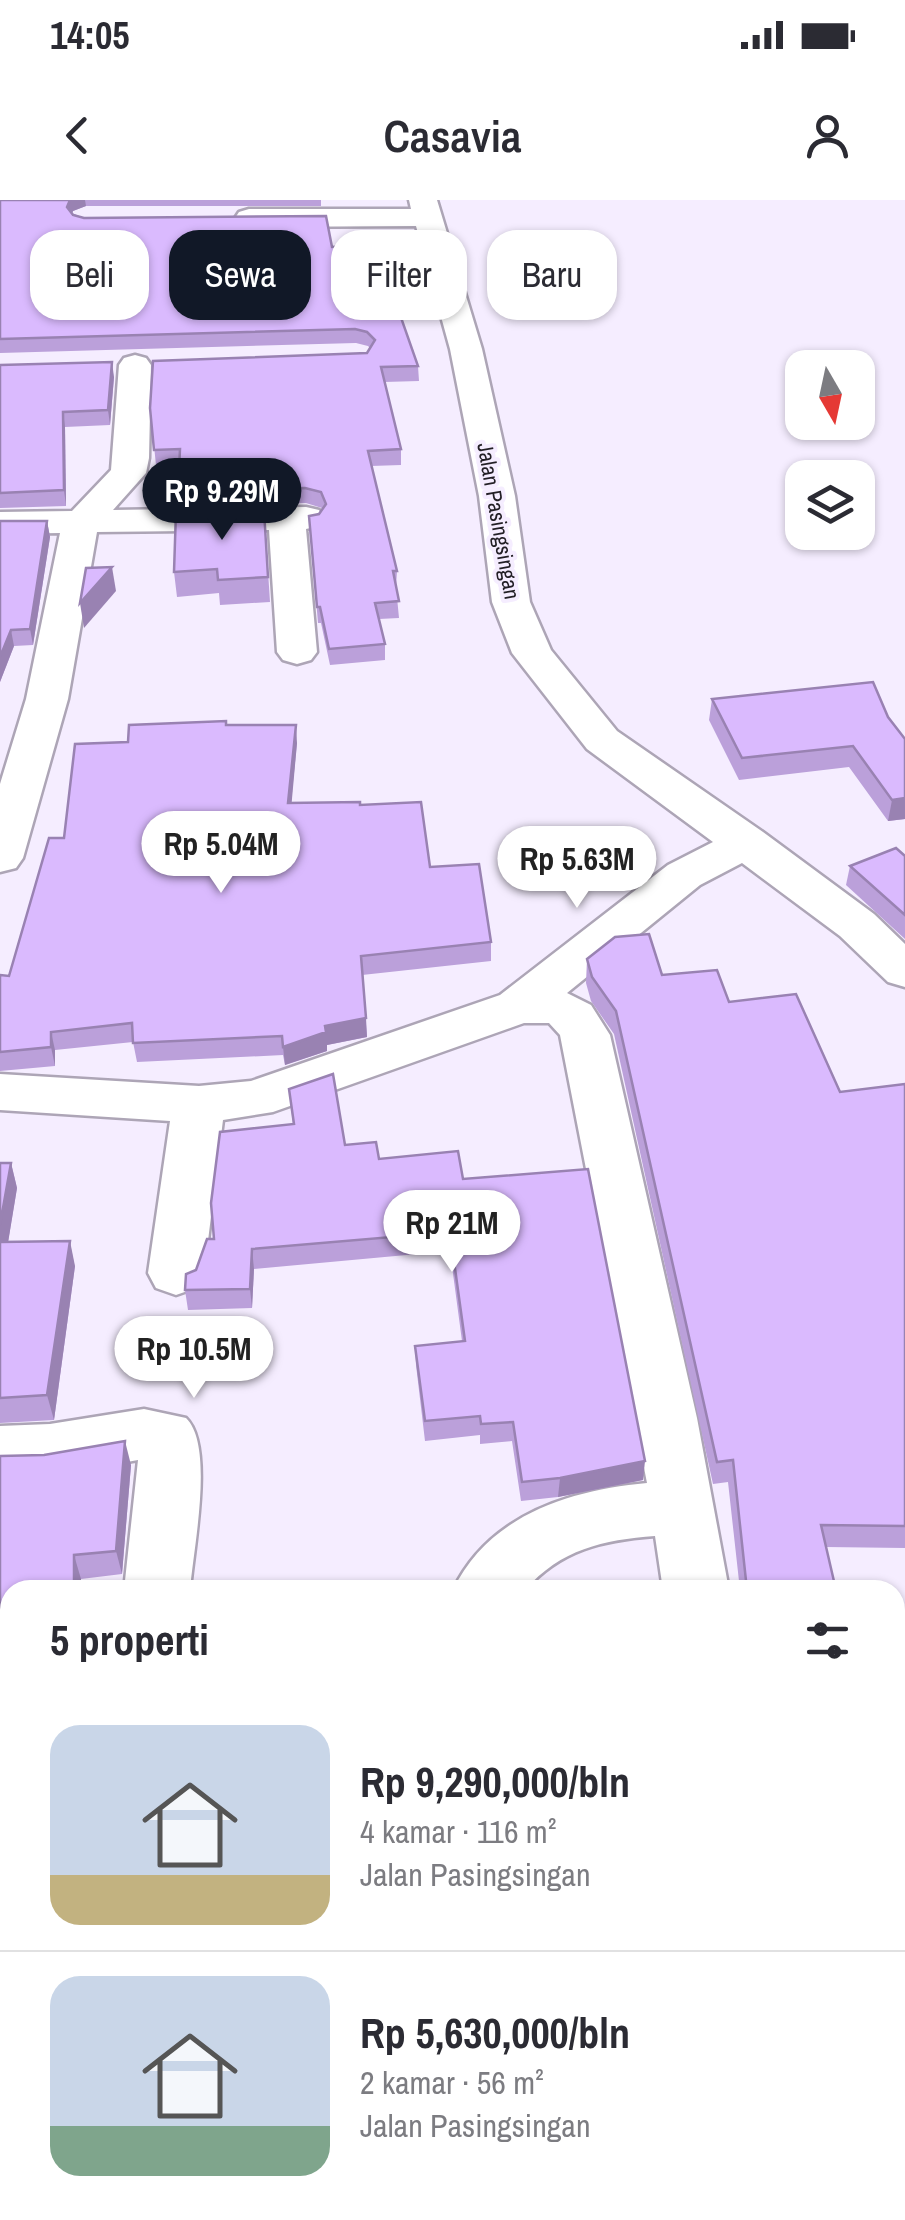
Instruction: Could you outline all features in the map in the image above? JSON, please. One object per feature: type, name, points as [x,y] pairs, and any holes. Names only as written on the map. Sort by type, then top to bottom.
[{"type":"street","points":[[212,218],[367,218],[419,211]]},
{"type":"street","name":"Jalan Pasingsingan","points":[[419,211],[466,349],[497,496],[511,602],[532,653],[602,740],[739,846],[858,924],[905,971]]},
{"type":"street","points":[[0,858],[47,699],[80,524],[128,473],[132,458],[134,365]]},
{"type":"street","points":[[0,523],[296,518],[297,652]]},
{"type":"street","points":[[0,1092],[199,1104],[256,1099],[283,1091],[518,1007],[684,875],[739,846]]},
{"type":"street","points":[[518,1007],[564,1008],[577,1016],[585,1035],[667,1418],[694,1580]]},
{"type":"street","points":[[176,1274],[199,1104]]},
{"type":"street","points":[[0,1452],[75,1446],[144,1434],[169,1440],[170,1479],[158,1580]]},
{"type":"street","points":[[494,1580],[520,1549],[604,1511],[682,1507]]},
{"type":"building","points":[[0,200],[70,200],[67,207],[73,215],[84,218],[326,216],[331,242],[331,320],[402,320],[418,366],[381,367],[401,449],[368,451],[397,571],[393,571],[399,601],[375,603],[385,644],[329,649],[317,607],[309,516],[319,514],[326,504],[321,492],[305,488],[178,490],[180,449],[154,450],[150,408],[153,361],[367,353],[375,340],[367,332],[355,329],[0,339]]},
{"type":"building","points":[[112,362],[108,410],[63,412],[64,490],[0,493],[0,365]]},
{"type":"building","points":[[264,510],[268,577],[218,580],[217,569],[174,572],[176,511]]},
{"type":"building","points":[[0,521],[47,521],[30,629],[11,630],[0,657]]},
{"type":"building","points":[[112,567],[80,603],[86,568]]},
{"type":"building","points":[[873,682],[888,717],[905,739],[905,798],[892,800],[853,746],[742,758],[712,699]]},
{"type":"building","points":[[226,721],[226,725],[296,725],[288,803],[421,802],[430,867],[479,864],[491,942],[361,956],[366,1018],[325,1026],[326,1032],[283,1047],[282,1036],[133,1043],[132,1023],[51,1032],[51,1047],[0,1052],[0,975],[9,976],[49,838],[64,838],[75,744],[128,742],[129,725]]},
{"type":"building","points":[[896,848],[905,856],[905,915],[850,866]]},
{"type":"building","points":[[649,934],[662,975],[717,970],[729,1002],[796,994],[840,1092],[905,1084],[905,1526],[821,1525],[834,1580],[746,1580],[733,1460],[717,1462],[616,1011],[592,977],[587,959],[615,937]]},
{"type":"building","points":[[333,1074],[345,1145],[376,1142],[379,1159],[458,1151],[463,1179],[588,1169],[645,1461],[522,1482],[513,1422],[481,1424],[480,1416],[425,1421],[415,1346],[465,1341],[450,1232],[252,1249],[250,1289],[185,1290],[186,1274],[196,1270],[207,1239],[214,1239],[211,1203],[220,1132],[294,1124],[289,1089]]},
{"type":"building","points":[[0,1163],[11,1163],[0,1225]]},
{"type":"building","points":[[70,1241],[47,1395],[0,1398],[0,1242]]},
{"type":"building","points":[[125,1441],[116,1551],[74,1555],[74,1580],[0,1580],[0,1456],[44,1455]]}]
